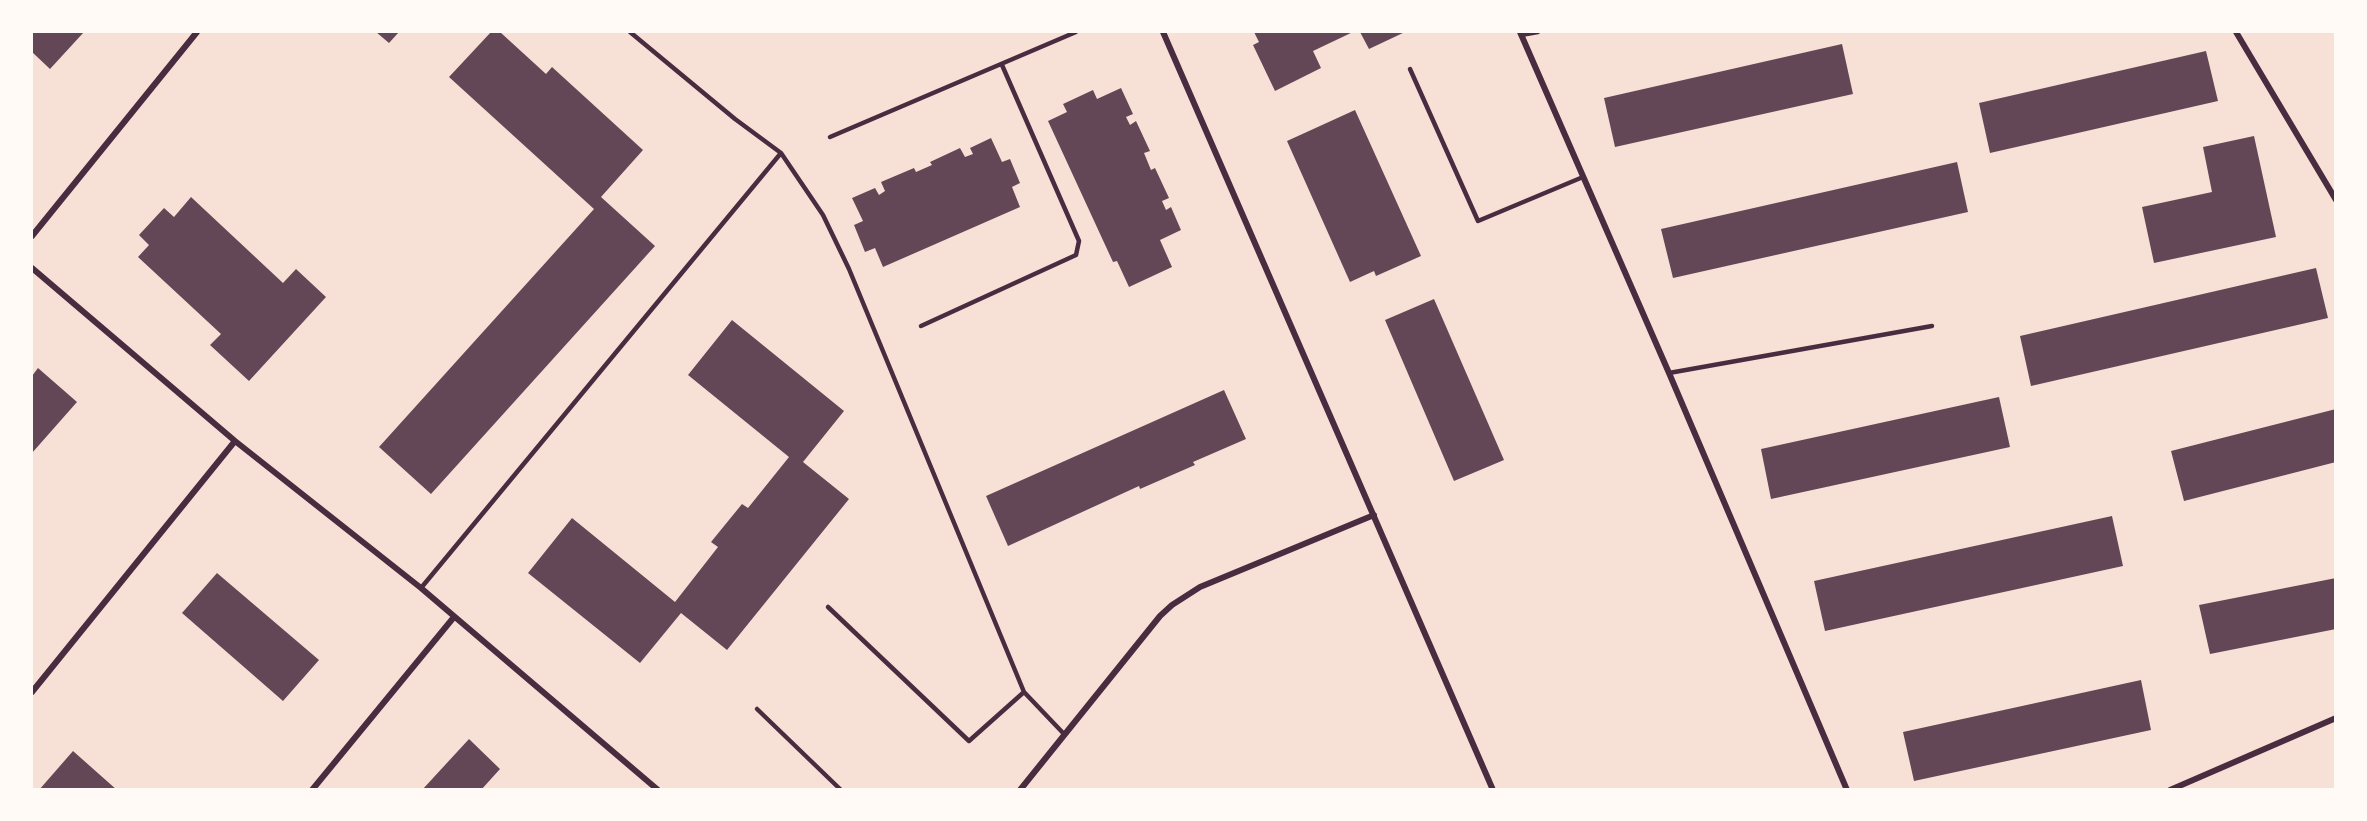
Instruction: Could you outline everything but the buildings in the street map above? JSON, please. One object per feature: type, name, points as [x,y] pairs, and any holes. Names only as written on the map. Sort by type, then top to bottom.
[{"type":"street","points":[[32,236],[197,32]]},
{"type":"street","points":[[1163,32],[1493,789]]},
{"type":"street","points":[[2236,32],[2336,200]]},
{"type":"street","points":[[1520,33],[1847,789]]},
{"type":"street","points":[[32,268],[235,441],[421,588],[658,789]]},
{"type":"street","points":[[32,692],[235,441]]},
{"type":"street","points":[[1020,789],[1160,616],[1172,605],[1200,587],[1374,515]]},
{"type":"street","points":[[312,789],[454,617]]},
{"type":"street","points":[[2170,789],[2336,718]]},
{"type":"lane","points":[[630,32],[735,119],[781,153],[823,215],[849,269],[1024,692],[1064,734]]},
{"type":"lane","points":[[830,137],[1076,32]]},
{"type":"lane","points":[[1520,33],[1538,32]]},
{"type":"lane","points":[[921,326],[1076,255],[1079,241],[1002,65]]},
{"type":"lane","points":[[1410,69],[1478,221],[1583,177]]},
{"type":"lane","points":[[421,588],[781,153]]},
{"type":"lane","points":[[1669,373],[1932,326]]},
{"type":"lane","points":[[828,607],[969,741],[1024,692]]},
{"type":"lane","points":[[757,709],[841,789]]}]
